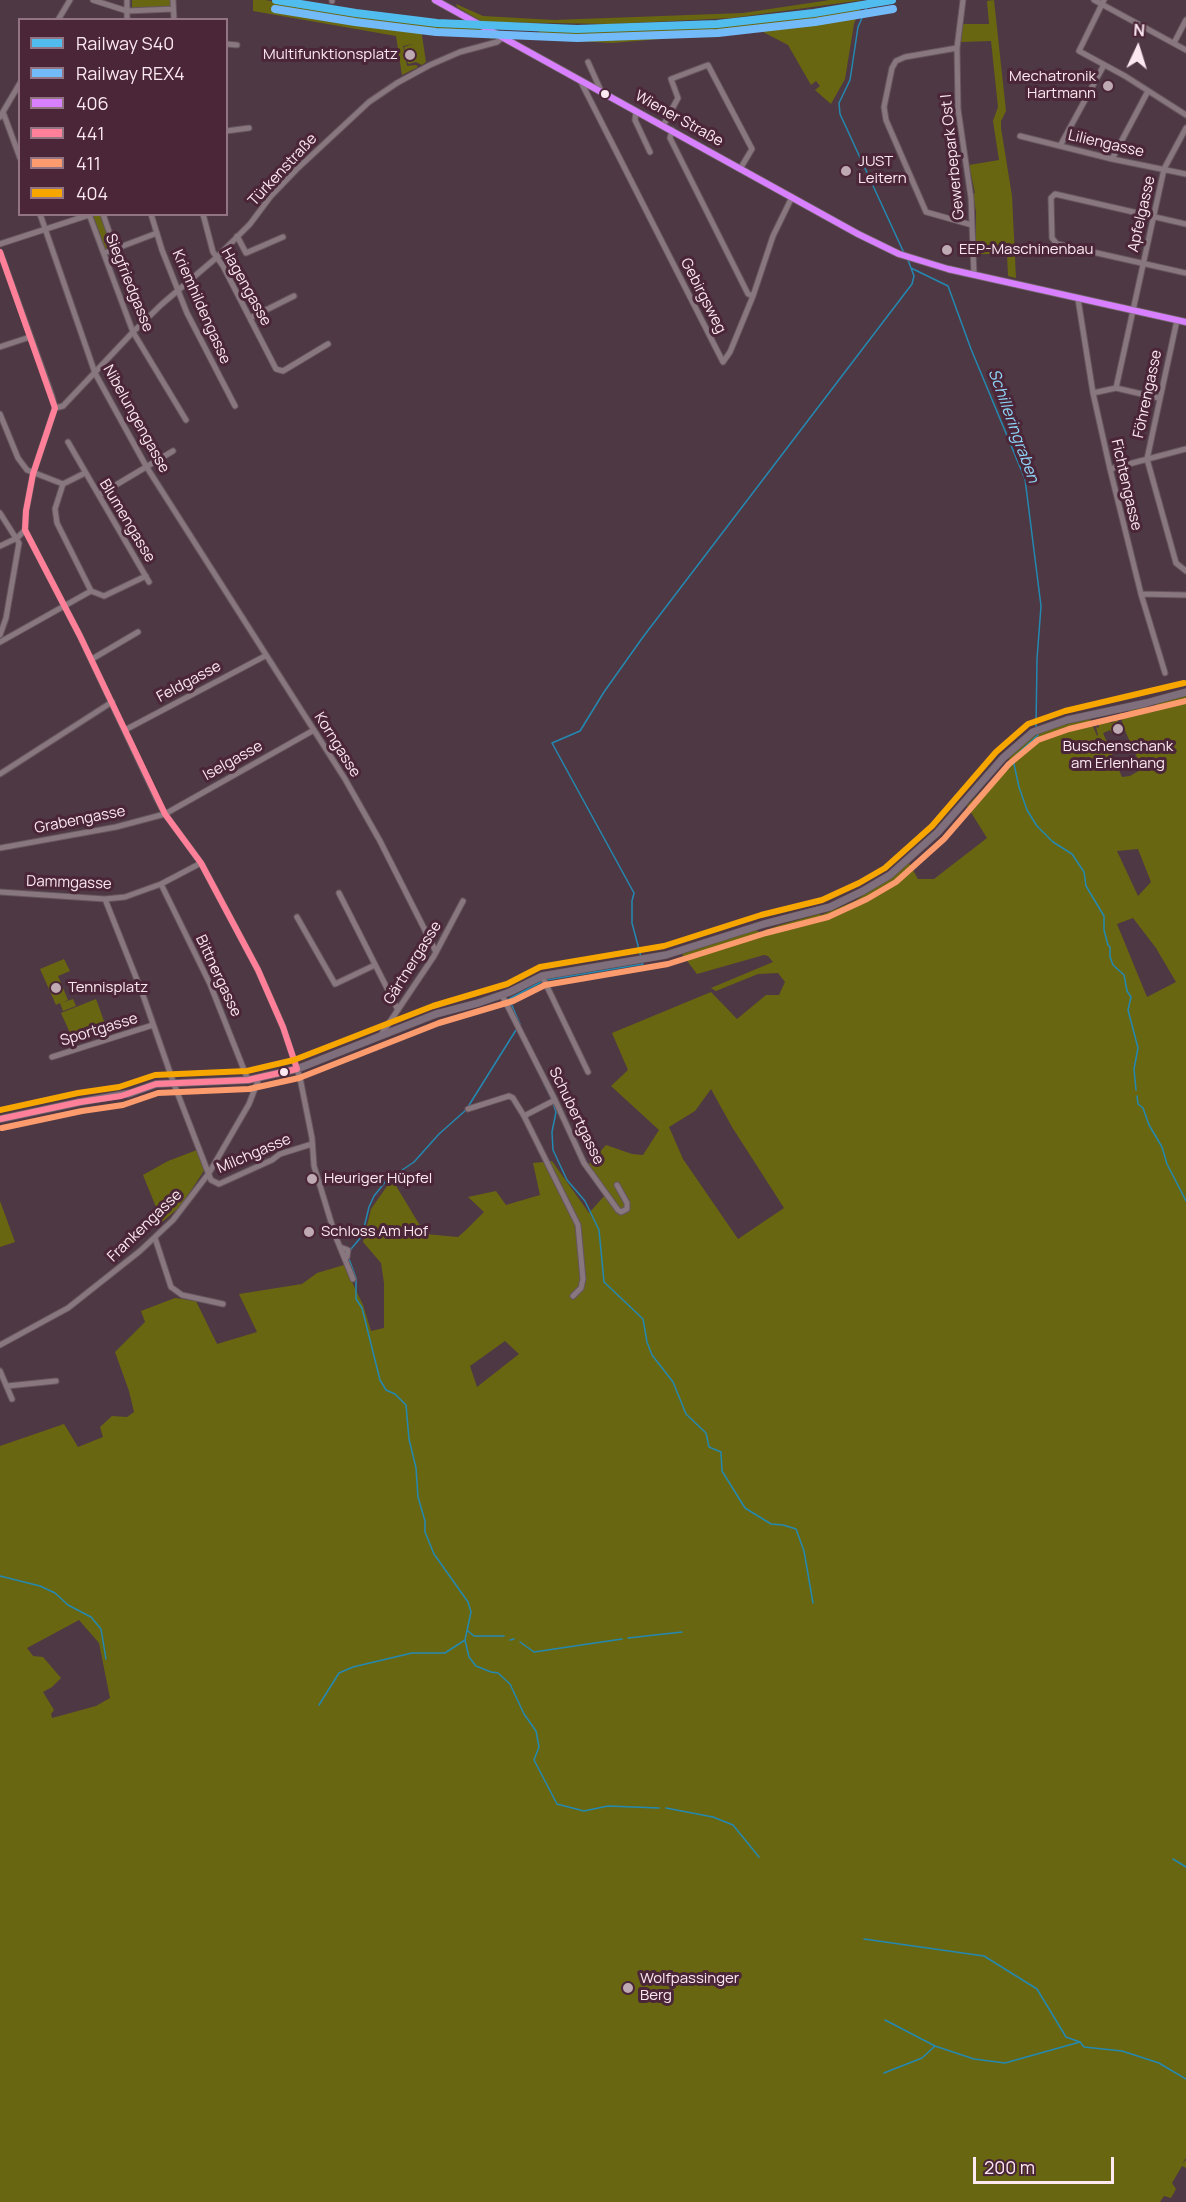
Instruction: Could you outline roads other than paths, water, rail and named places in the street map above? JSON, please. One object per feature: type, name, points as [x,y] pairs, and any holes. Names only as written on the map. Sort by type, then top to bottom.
[{"type":"main road","name":"Wiener Straße","points":[[435,0],[752,176],[899,254],[974,275],[1186,322]]},
{"type":"main road","points":[[0,1119],[80,1102],[156,1090],[174,1084],[248,1080],[297,1069],[436,1014],[502,995],[543,979],[672,953],[764,924],[825,909],[864,891],[890,875],[938,832],[1014,747],[1033,732],[1090,714],[1186,692]]},
{"type":"street","points":[[59,18],[70,0]]},
{"type":"street","points":[[93,0],[127,11],[173,9]]},
{"type":"street","points":[[127,0],[127,18]]},
{"type":"street","points":[[173,0],[174,18]]},
{"type":"street","name":"Gewerbepark Ost I","points":[[963,0],[957,48],[958,109],[970,198],[974,275]]},
{"type":"street","points":[[1094,0],[1103,2],[1186,50]]},
{"type":"street","points":[[1103,2],[1079,51],[1186,115]]},
{"type":"street","points":[[1174,44],[1186,20]]},
{"type":"street","name":"Türkenstraße","points":[[55,408],[63,406],[133,332],[216,258],[297,169],[380,93],[440,60],[472,48],[497,42],[503,37]]},
{"type":"street","points":[[228,44],[237,45]]},
{"type":"street","points":[[957,48],[905,57],[896,61],[892,68],[884,107],[886,120],[926,212],[972,225]]},
{"type":"street","points":[[588,62],[601,92]]},
{"type":"street","points":[[663,126],[678,98],[671,79],[708,65],[752,149],[740,169]]},
{"type":"street","points":[[1060,146],[1104,65]]},
{"type":"street","name":"Gebirgsweg","points":[[580,80],[723,362],[730,352],[753,296],[772,236],[792,197]]},
{"type":"street","points":[[18,86],[1,114],[18,153]]},
{"type":"street","points":[[1112,159],[1148,91]]},
{"type":"street","points":[[636,111],[635,120],[650,152]]},
{"type":"street","points":[[228,131],[249,128]]},
{"type":"street","name":"Apfelgasse","points":[[1116,388],[1164,169],[1186,128]]},
{"type":"street","points":[[672,130],[670,138],[748,294],[753,296]]},
{"type":"street","name":"Liliengasse","points":[[1020,136],[1112,159],[1186,174]]},
{"type":"street","points":[[1186,224],[1055,194],[1051,198],[1052,238],[1057,244],[1186,273]]},
{"type":"street","name":"Nibelungengasse","points":[[41,216],[95,373],[146,466],[205,559]]},
{"type":"street","points":[[0,244],[86,216]]},
{"type":"street","name":"Siegfriedgasse","points":[[89,216],[133,332],[186,420]]},
{"type":"street","points":[[104,216],[115,249]]},
{"type":"street","name":"Kriemhildengasse","points":[[152,216],[178,290],[199,339],[235,406]]},
{"type":"street","name":"Hagengasse","points":[[204,216],[216,258],[223,267],[276,369],[283,371],[328,345]]},
{"type":"street","points":[[104,253],[157,233]]},
{"type":"street","points":[[237,236],[246,253],[283,237]]},
{"type":"street","points":[[0,252],[55,408],[33,474],[25,530],[92,659],[165,814],[201,864],[258,970],[283,1027],[297,1069],[312,1143],[314,1166],[353,1280]]},
{"type":"street","points":[[250,318],[294,296]]},
{"type":"street","name":"Fichtengasse","points":[[1078,299],[1093,393],[1110,469],[1141,594],[1165,674]]},
{"type":"street","name":"Föhrengasse","points":[[1177,320],[1146,459],[1178,567]]},
{"type":"street","points":[[0,347],[30,337]]},
{"type":"street","points":[[1093,393],[1116,388],[1159,398]]},
{"type":"street","points":[[0,414],[18,458],[27,470],[63,484],[85,473]]},
{"type":"street","name":"Blumengasse","points":[[68,442],[149,582]]},
{"type":"street","points":[[1110,469],[1186,449]]},
{"type":"street","points":[[99,495],[173,451]]},
{"type":"street","points":[[63,484],[55,509],[57,523],[91,591],[104,596],[146,576]]},
{"type":"street","points":[[0,513],[19,543],[6,618],[0,635]]},
{"type":"street","points":[[0,546],[17,538],[25,530]]},
{"type":"street","name":"Korngasse","points":[[205,559],[334,760],[380,841],[436,952]]},
{"type":"street","points":[[1178,567],[1186,564]]},
{"type":"street","points":[[1178,567],[1186,570]]},
{"type":"street","points":[[0,642],[91,591]]},
{"type":"street","points":[[1141,594],[1186,595]]},
{"type":"street","points":[[92,659],[138,632]]},
{"type":"street","name":"Feldgasse","points":[[125,730],[266,656]]},
{"type":"street","points":[[0,774],[112,702]]},
{"type":"street","name":"Iselgasse","points":[[165,814],[314,730]]},
{"type":"street","name":"Grabengasse","points":[[0,848],[116,827],[165,814]]},
{"type":"street","name":"Dammgasse","points":[[0,892],[105,899],[125,897],[161,884],[201,864]]},
{"type":"street","name":"Bittnergasse","points":[[161,884],[210,984],[248,1080]]},
{"type":"street","points":[[339,893],[398,1010]]},
{"type":"street","points":[[105,899],[209,1173]]},
{"type":"street","name":"Gärtnergasse","points":[[380,1036],[436,952],[463,901]]},
{"type":"street","points":[[297,916],[335,984],[375,965]]},
{"type":"street","points":[[543,979],[588,1072]]},
{"type":"street","name":"Schubertgasse","points":[[502,995],[584,1162],[621,1212],[627,1209],[627,1203],[617,1185]]},
{"type":"street","name":"Sportgasse","points":[[52,1057],[153,1025]]},
{"type":"street","name":"Frankengasse","points":[[0,1345],[68,1308],[155,1238],[179,1213],[209,1173],[249,1104],[259,1078]]},
{"type":"street","points":[[468,1109],[509,1096],[513,1098],[524,1116],[577,1222],[584,1279],[581,1288],[573,1296]]},
{"type":"street","points":[[524,1116],[553,1101]]},
{"type":"street","name":"Milchgasse","points":[[209,1173],[211,1179],[219,1184],[272,1160],[280,1154],[312,1143]]},
{"type":"street","points":[[155,1238],[171,1287],[182,1295],[223,1304]]},
{"type":"street","points":[[0,1371],[12,1399]]},
{"type":"street","points":[[7,1386],[56,1381]]},
{"type":"waterway","points":[[870,0],[858,27],[850,80],[839,103],[840,114],[904,253]]},
{"type":"waterway","points":[[641,957],[632,923],[634,893],[552,743],[580,731],[643,637],[912,284],[914,276],[908,260]]},
{"type":"waterway","name":"Schilleringraben","points":[[911,268],[948,286],[971,349],[1025,479],[1041,606],[1037,659],[1036,728]]},
{"type":"waterway","name":"Schilleringraben","points":[[1038,735],[1015,756],[1014,764],[1019,787],[1027,810],[1037,826],[1053,842],[1072,854],[1084,872],[1086,886],[1104,916],[1104,930],[1110,947],[1110,957],[1113,965],[1124,975],[1127,991],[1131,997],[1128,1010],[1138,1048],[1134,1069],[1136,1090]]},
{"type":"waterway","points":[[546,980],[643,964],[642,962]]},
{"type":"waterway","points":[[519,1026],[509,999],[541,982]]},
{"type":"waterway","points":[[351,1249],[362,1236],[374,1196],[386,1181],[414,1162],[439,1134],[466,1110],[516,1030]]},
{"type":"waterway","points":[[544,1084],[551,1098]]},
{"type":"waterway","name":"Schilleringraben","points":[[1137,1096],[1138,1104],[1143,1108],[1186,1201]]},
{"type":"waterway","points":[[553,1103],[556,1112],[552,1132],[553,1150],[567,1180],[585,1201],[599,1230],[604,1282],[643,1319],[652,1355],[673,1382],[686,1414],[706,1433],[709,1447],[721,1452],[722,1471],[745,1508],[771,1524],[796,1529],[804,1551],[813,1603]]},
{"type":"waterway","points":[[349,1259],[356,1278],[356,1299],[362,1308],[380,1380],[386,1390],[395,1394],[406,1405],[409,1439],[416,1468],[418,1497],[425,1521],[425,1532],[434,1554],[468,1602],[471,1612],[465,1640],[469,1657],[476,1666],[498,1673],[510,1684],[524,1714],[536,1731],[539,1747],[534,1760],[557,1804],[584,1811],[608,1806],[659,1808]]},
{"type":"waterway","points":[[0,1576],[40,1586],[55,1593],[68,1605],[91,1617],[101,1629],[106,1659]]},
{"type":"waterway","points":[[468,1631],[474,1636],[504,1636]]},
{"type":"waterway","points":[[628,1638],[682,1632]]},
{"type":"waterway","points":[[510,1640],[514,1639]]},
{"type":"waterway","points":[[520,1642],[534,1652],[622,1639]]},
{"type":"waterway","points":[[319,1705],[339,1673],[353,1667],[412,1653],[445,1653],[465,1640]]},
{"type":"waterway","points":[[666,1808],[713,1817],[733,1825],[759,1857]]},
{"type":"waterway","points":[[1173,1859],[1186,1867]]},
{"type":"waterway","points":[[864,1939],[984,1956],[1037,1989],[1066,2037],[1080,2042],[1084,2047],[1122,2051],[1159,2063],[1186,2079]]},
{"type":"waterway","points":[[885,2020],[935,2046],[974,2059],[1005,2063],[1080,2042]]},
{"type":"waterway","points":[[884,2073],[922,2058],[935,2046]]},
{"type":"rail line","name":"S40","points":[[276,0],[437,23],[577,29],[717,24],[814,13],[892,0]]},
{"type":"rail line","name":"REX4","points":[[275,9],[436,32],[577,38],[718,33],[815,22],[893,9]]},
{"type":"place","name":"Multifunktionsplatz","points":[[410,55]]},
{"type":"place","name":"Mechatronik Hartmann","points":[[1108,86]]},
{"type":"place","name":"JUST Leitern","points":[[846,171]]},
{"type":"place","name":"EEP-Maschinenbau","points":[[947,250]]},
{"type":"place","name":"Buschenschank am Erlenhang","points":[[1118,729]]},
{"type":"place","name":"Tennisplatz","points":[[56,988]]},
{"type":"place","name":"Heuriger Hüpfel","points":[[312,1179]]},
{"type":"place","name":"Schloss Am Hof","points":[[309,1232]]},
{"type":"place","name":"Wolfpassinger Berg","points":[[628,1988]]}]
